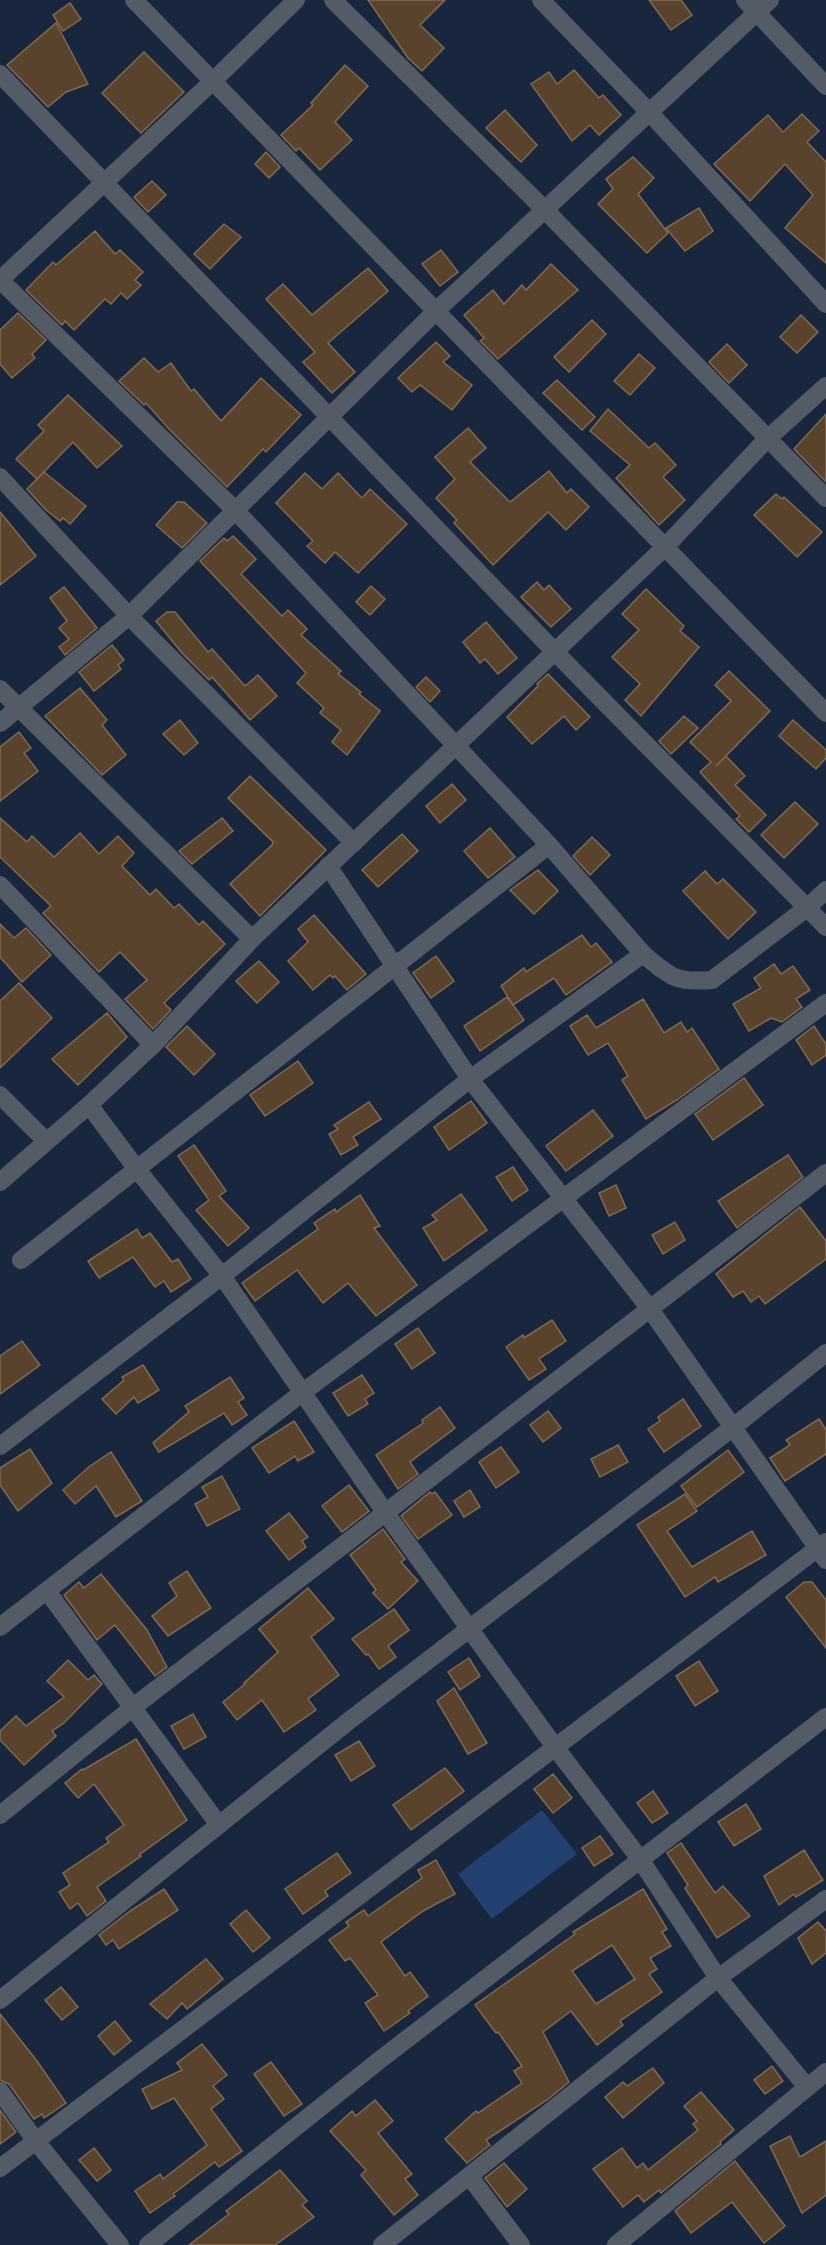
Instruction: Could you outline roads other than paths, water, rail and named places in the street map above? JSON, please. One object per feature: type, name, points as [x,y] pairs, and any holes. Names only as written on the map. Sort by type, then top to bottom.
[{"type":"street","points":[[134,0],[826,713]]},
{"type":"street","points":[[296,0],[213,81],[0,280],[235,510],[549,845],[643,954],[669,976],[693,981],[712,980],[808,907],[826,890]]},
{"type":"street","points":[[333,0],[545,210],[826,498]]},
{"type":"street","points":[[541,0],[650,113],[826,304]]},
{"type":"street","points":[[0,723],[129,616],[437,310],[650,113],[757,4],[826,86]]},
{"type":"street","points":[[0,74],[554,651],[826,927]]},
{"type":"street","points":[[0,1182],[89,1105],[153,1045],[252,939],[458,746],[554,651],[664,548],[767,439],[826,386]]},
{"type":"street","points":[[0,477],[129,616],[354,843]]},
{"type":"street","points":[[0,689],[252,939]]},
{"type":"street","points":[[21,1260],[136,1168],[396,968],[549,845]]},
{"type":"street","points":[[0,2168],[555,1747],[823,1550],[732,1428],[650,1310],[470,1079],[328,866]]},
{"type":"street","points":[[0,885],[153,1045]]},
{"type":"street","points":[[0,1446],[222,1276],[470,1079],[643,954]]},
{"type":"street","points":[[0,1627],[303,1392],[826,1003]]},
{"type":"street","points":[[0,1095],[45,1141]]},
{"type":"street","points":[[89,1105],[222,1276],[385,1512],[555,1747],[640,1859],[718,1978],[806,2086]]},
{"type":"street","points":[[0,1815],[132,1708],[826,1173]]},
{"type":"street","points":[[0,2000],[350,1720],[732,1428],[826,1353]]},
{"type":"street","points":[[47,1591],[219,1825]]},
{"type":"street","points":[[148,2245],[381,2059],[826,1718]]},
{"type":"street","points":[[382,2245],[718,1978],[826,1899]]},
{"type":"street","points":[[616,2245],[806,2086],[826,2072]]},
{"type":"street","points":[[0,2091],[35,2140],[120,2245]]},
{"type":"street","points":[[470,2177],[521,2245]]}]
